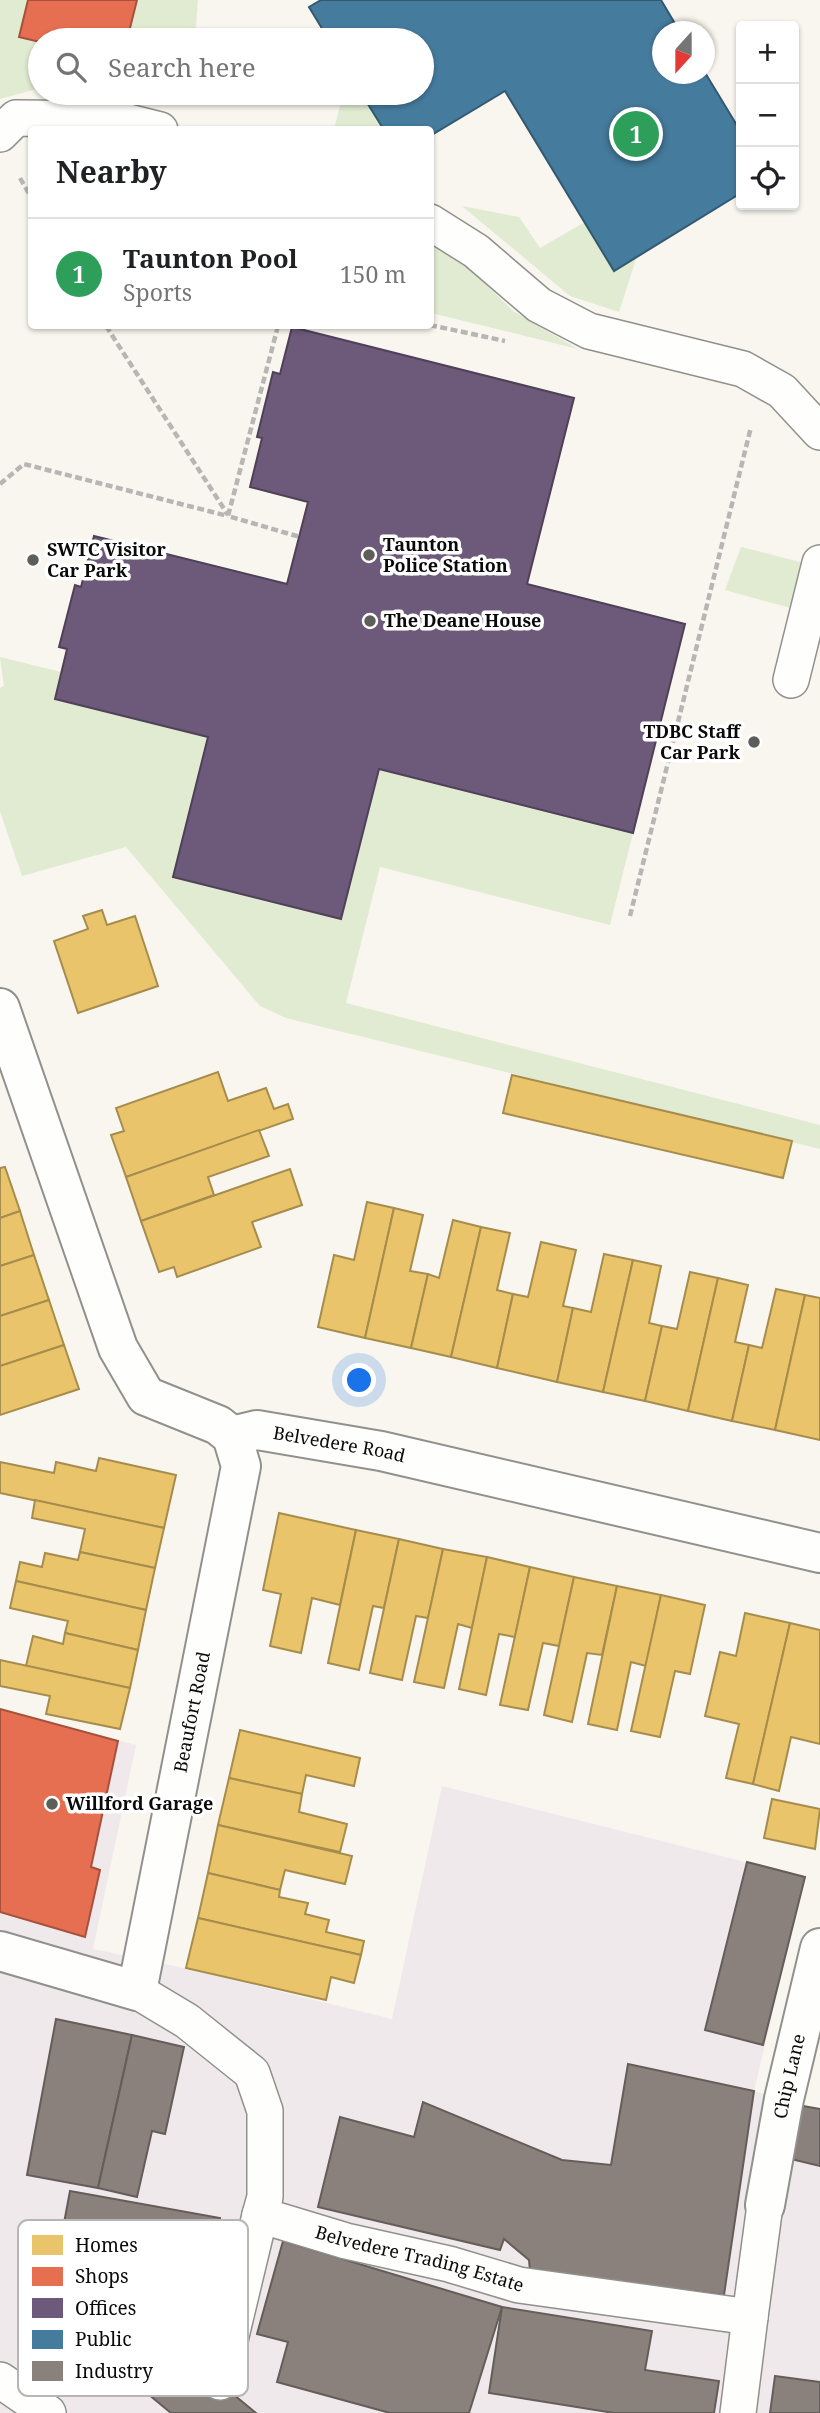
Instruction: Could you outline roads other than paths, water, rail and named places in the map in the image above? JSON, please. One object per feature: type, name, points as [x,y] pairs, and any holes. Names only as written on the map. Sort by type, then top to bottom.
[{"type":"street","points":[[0,1008],[118,1348],[146,1396],[218,1425],[232,1436]]},
{"type":"street","name":"Belvedere Road","points":[[232,1436],[257,1430],[381,1451],[820,1553]]},
{"type":"street","name":"Beaufort Road","points":[[136,1991],[241,1466],[232,1436]]},
{"type":"street","name":"Chip Lane","points":[[765,2204],[783,2099],[820,1948]]},
{"type":"street","points":[[0,1951],[136,1991]]},
{"type":"lane","points":[[0,134],[16,118],[116,119],[144,126]]},
{"type":"lane","points":[[434,225],[476,251],[539,306],[589,331],[743,369],[782,391],[820,432]]},
{"type":"lane","points":[[791,680],[820,563]]},
{"type":"lane","points":[[136,1991],[187,2021],[252,2073],[265,2111],[265,2197],[248,2264]]},
{"type":"lane","points":[[738,2413],[765,2204]]},
{"type":"lane","name":"Belvedere Trading Estate","points":[[260,2214],[346,2241],[449,2264],[519,2285],[750,2317]]},
{"type":"lane","points":[[0,2380],[18,2392]]},
{"type":"lane","points":[[23,2396],[48,2413]]},
{"type":"place","name":"Taunton Pool","points":[[636,134]]},
{"type":"place","name":"Taunton Police Station","points":[[369,555]]},
{"type":"place","name":"SWTC Visitor Car Park","points":[[33,560]]},
{"type":"place","name":"The Deane House","points":[[370,621]]},
{"type":"place","name":"TDBC Staff Car Park","points":[[754,742]]},
{"type":"place","name":"Willford Garage","points":[[52,1804]]}]
